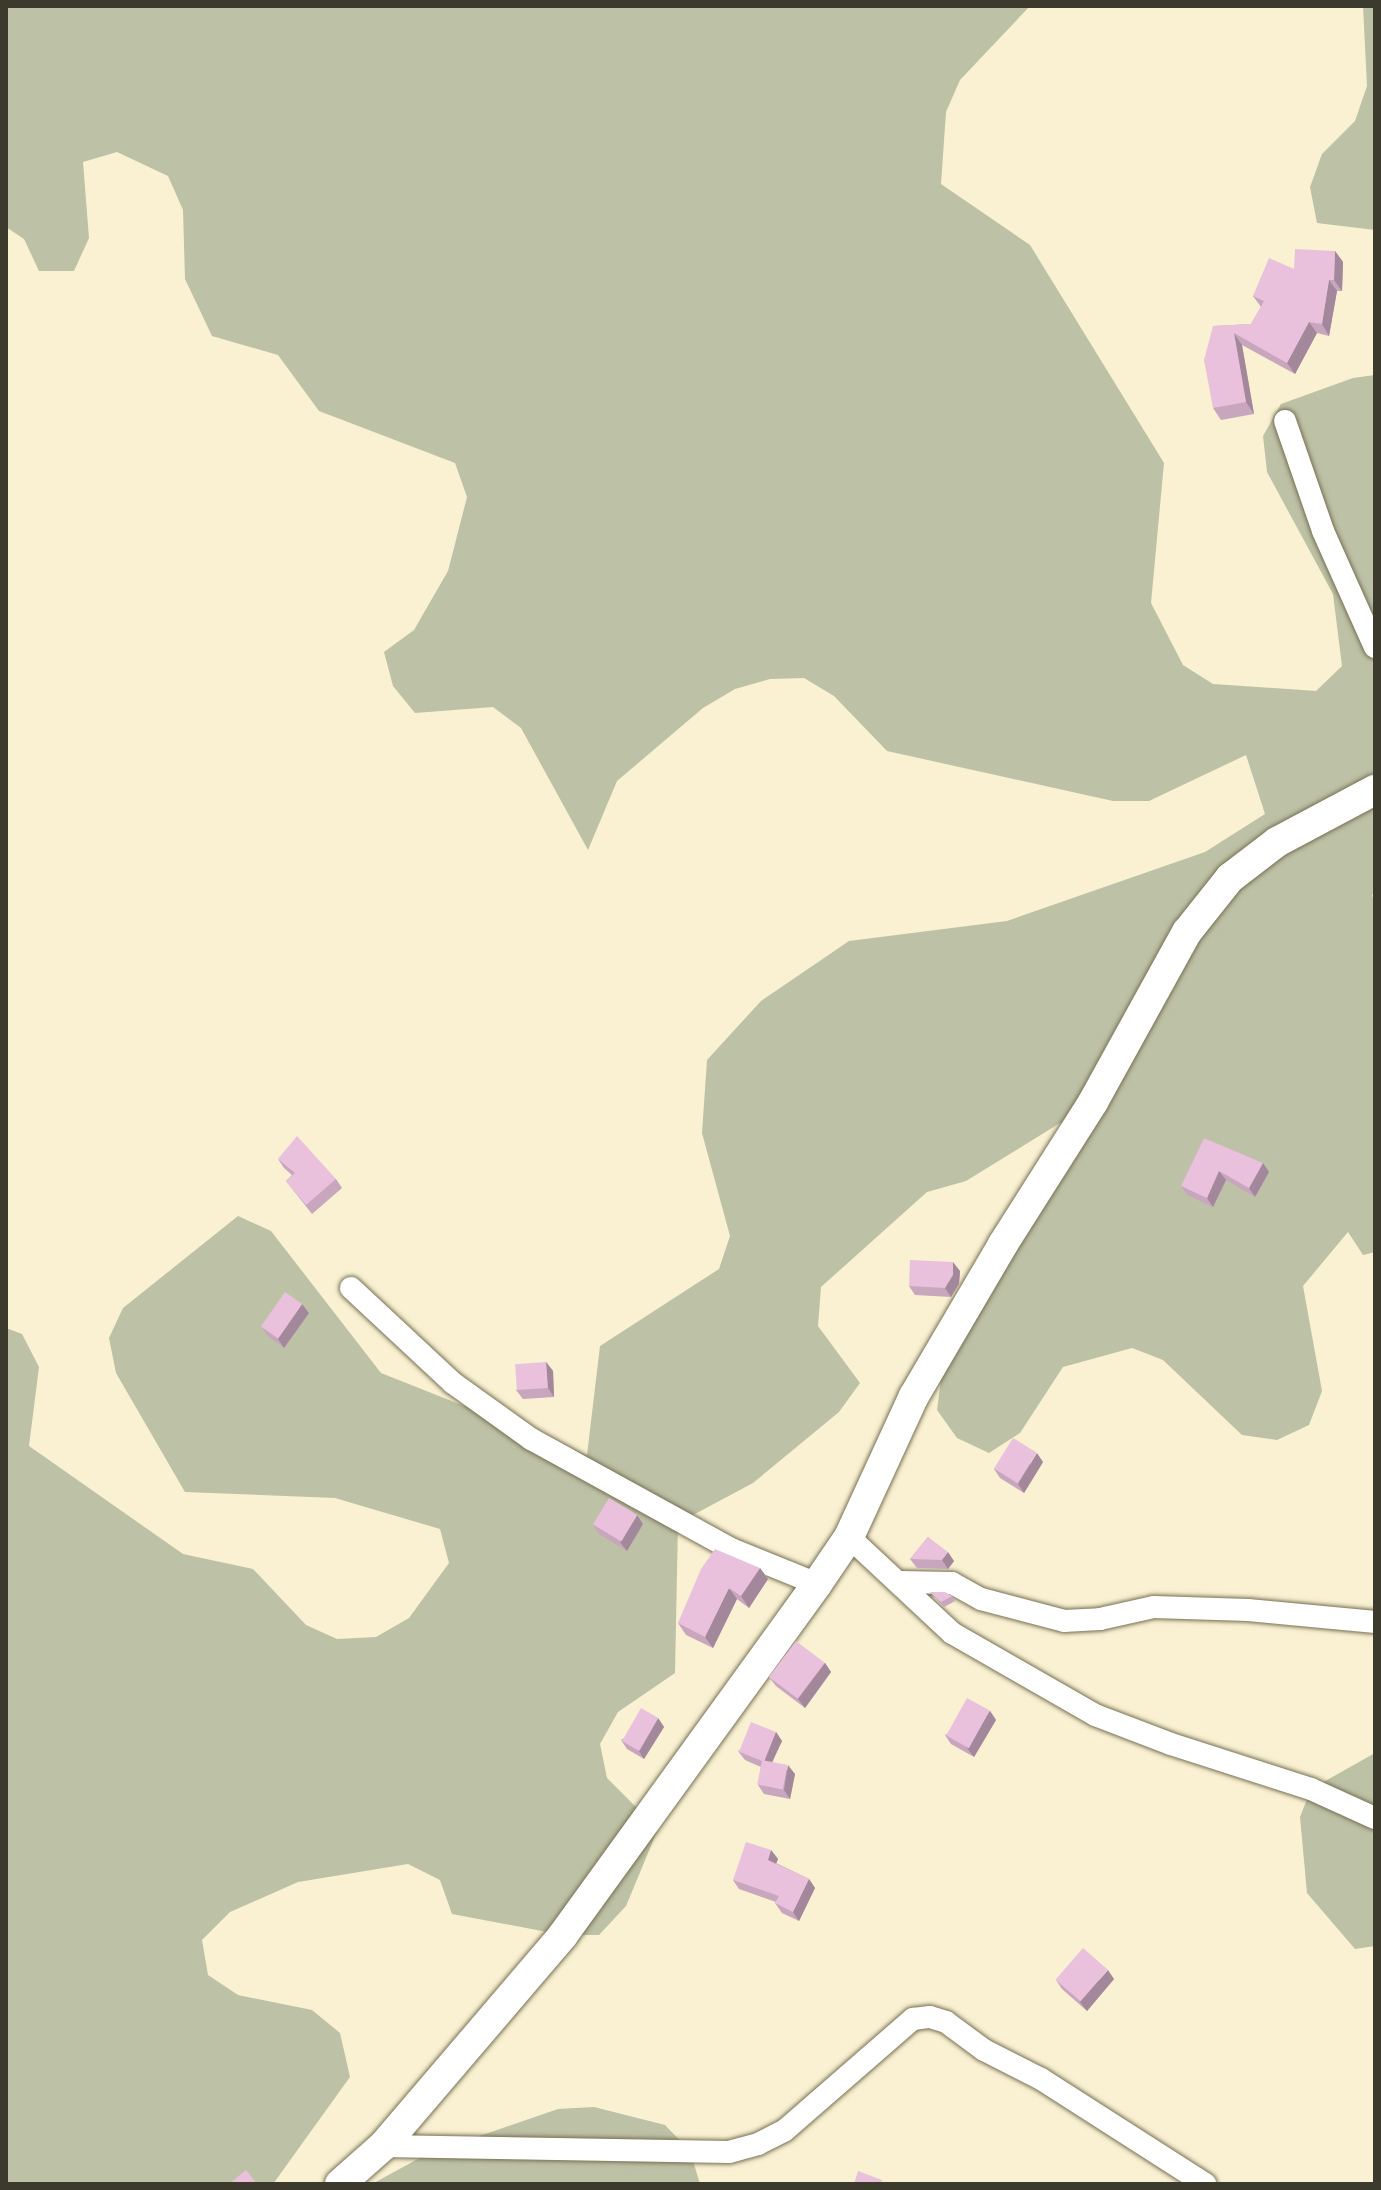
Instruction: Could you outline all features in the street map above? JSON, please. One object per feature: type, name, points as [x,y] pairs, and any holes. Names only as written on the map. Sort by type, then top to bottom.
[{"type":"street","points":[[1285,421],[1323,531],[1375,647]]},
{"type":"street","points":[[340,2184],[383,2146],[563,1935],[849,1537],[914,1396],[1003,1244],[1093,1102],[1187,932],[1230,878],[1277,842],[1375,790]]},
{"type":"street","points":[[351,1288],[453,1383],[531,1439],[731,1549],[817,1584]]},
{"type":"street","points":[[849,1537],[952,1633],[1095,1715],[1171,1744],[1311,1789],[1375,1818]]},
{"type":"street","points":[[900,1582],[952,1583],[981,1599],[1064,1621],[1091,1621],[1154,1607],[1248,1610],[1375,1622]]},
{"type":"street","points":[[383,2146],[729,2152],[758,2144],[784,2131],[913,2019],[930,2017],[946,2022],[984,2050],[1041,2079],[1205,2184]]},
{"type":"green space","points":[[6,6],[1030,6],[960,80],[946,112],[941,184],[1030,245],[1164,463],[1151,603],[1183,665],[1213,684],[1316,691],[1342,666],[1333,594],[1267,472],[1263,436],[1281,404],[1353,378],[1375,375],[1375,893],[1372,895],[1375,904],[1375,1252],[1363,1255],[1348,1232],[1303,1286],[1322,1391],[1309,1425],[1277,1440],[1242,1435],[1163,1360],[1132,1348],[1063,1367],[1020,1433],[989,1453],[957,1438],[937,1410],[942,1372],[1084,1135],[1060,1123],[966,1181],[927,1192],[821,1287],[818,1326],[860,1383],[839,1412],[753,1483],[678,1523],[675,1673],[618,1712],[600,1744],[607,1778],[658,1829],[626,1906],[599,1935],[563,1935],[452,1914],[440,1880],[408,1864],[298,1882],[230,1912],[202,1940],[208,1975],[238,1995],[312,2010],[340,2033],[350,2077],[273,2184],[6,2184],[6,1328],[22,1334],[39,1367],[29,1446],[183,1554],[253,1569],[306,1625],[337,1639],[376,1637],[409,1618],[449,1563],[440,1529],[335,1498],[185,1492],[116,1373],[109,1338],[123,1308],[238,1216],[271,1231],[381,1373],[587,1455],[600,1346],[719,1269],[730,1236],[702,1133],[707,1060],[761,1001],[849,941],[1007,921],[1205,852],[1265,814],[1246,755],[1149,801],[1113,801],[887,751],[834,696],[804,678],[770,679],[735,689],[703,708],[617,781],[588,850],[521,728],[493,707],[415,713],[393,686],[384,652],[414,630],[448,571],[467,497],[455,463],[319,411],[278,355],[212,336],[185,279],[183,210],[168,176],[117,152],[83,162],[89,238],[74,271],[39,271],[24,239],[6,227]]},
{"type":"green space","points":[[1363,6],[1375,6],[1375,230],[1317,223],[1310,187],[1322,154],[1355,121],[1367,86]]},
{"type":"green space","points":[[1375,1753],[1375,1946],[1355,1949],[1307,1893],[1300,1817],[1311,1789]]},
{"type":"green space","points":[[594,2107],[665,2125],[690,2151],[700,2184],[372,2184],[427,2154],[558,2109]]},
{"type":"building","points":[[1295,249],[1335,251],[1334,280],[1329,280],[1322,324],[1309,322],[1287,363],[1234,333],[1246,402],[1213,408],[1204,360],[1213,326],[1251,324],[1264,301],[1253,296],[1269,258],[1294,269]]},
{"type":"building","points":[[297,1136],[336,1179],[306,1205],[286,1181],[295,1173],[278,1159]]},
{"type":"building","points":[[1204,1138],[1263,1163],[1249,1188],[1219,1171],[1207,1198],[1181,1186]]},
{"type":"building","points":[[910,1260],[953,1262],[953,1275],[945,1288],[909,1286]]},
{"type":"building","points":[[285,1292],[302,1304],[278,1338],[261,1326]]},
{"type":"building","points":[[546,1362],[548,1388],[517,1390],[515,1364]]},
{"type":"building","points":[[1013,1438],[1037,1453],[1018,1483],[994,1469]]},
{"type":"building","points":[[609,1498],[637,1515],[621,1542],[593,1525]]},
{"type":"building","points":[[928,1537],[948,1552],[942,1560],[910,1559]]},
{"type":"building","points":[[715,1549],[760,1568],[741,1596],[729,1588],[705,1637],[678,1623],[701,1569]]},
{"type":"building","points":[[930,1592],[945,1592],[952,1596],[941,1602]]},
{"type":"building","points":[[796,1641],[825,1663],[798,1699],[769,1677]]},
{"type":"building","points":[[967,1698],[990,1711],[969,1748],[946,1736]]},
{"type":"building","points":[[641,1708],[658,1718],[639,1751],[622,1741]]},
{"type":"building","points":[[751,1722],[776,1732],[764,1762],[739,1752]]},
{"type":"building","points":[[762,1760],[788,1765],[783,1790],[757,1785]]},
{"type":"building","points":[[746,1842],[771,1850],[768,1860],[809,1879],[793,1912],[775,1903],[779,1896],[733,1880]]},
{"type":"building","points":[[1083,1948],[1108,1970],[1080,2001],[1055,1980]]},
{"type":"building","points":[[246,2170],[257,2184],[229,2184]]},
{"type":"building","points":[[858,2171],[882,2180],[881,2184],[854,2184]]}]
